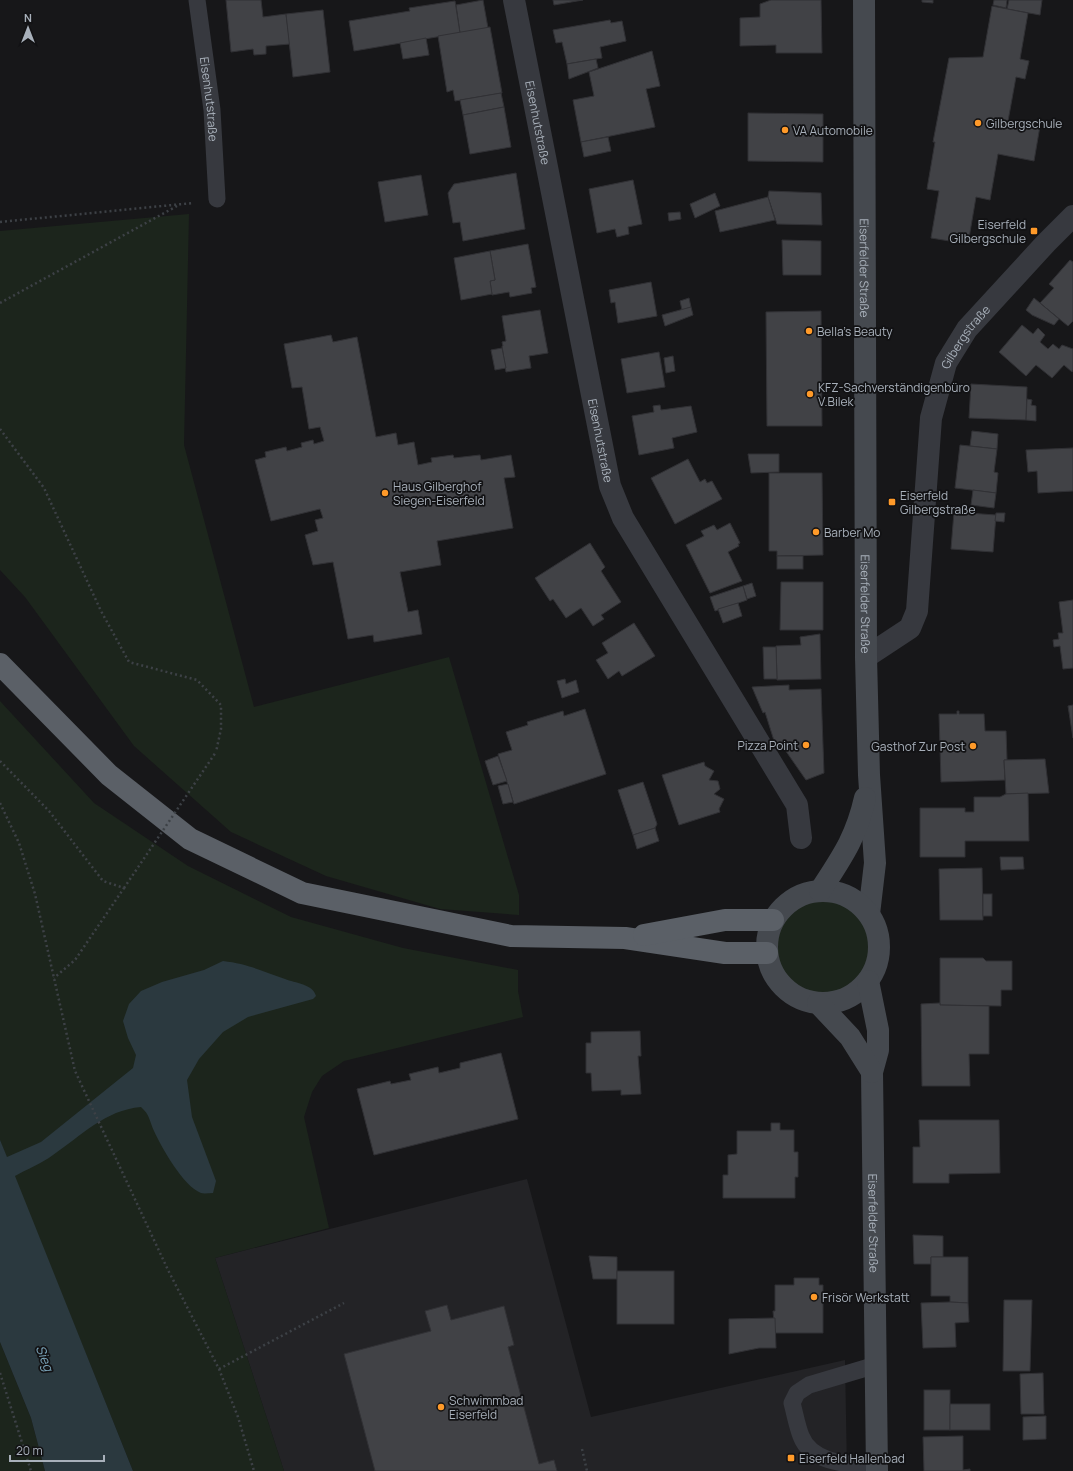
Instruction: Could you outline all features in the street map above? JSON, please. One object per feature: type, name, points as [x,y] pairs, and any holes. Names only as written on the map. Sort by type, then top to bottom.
[{"type":"highway","points":[[0,664],[109,775],[190,839],[302,893],[511,936],[625,938],[725,952],[767,953]]},
{"type":"highway","points":[[625,938],[725,920],[773,920]]},
{"type":"main road","name":"Eiserfelder Straße","points":[[864,0],[866,657],[869,775],[875,863],[869,914]]},
{"type":"main road","name":"Eiserfelder Straße","points":[[820,890],[847,851],[859,822],[869,775]]},
{"type":"main road","points":[[820,890],[839,893],[856,901],[869,914],[877,930],[880,948],[876,966],[868,981],[854,994],[837,1001],[818,1003],[803,1000],[790,992],[778,981],[770,968],[767,953],[769,931],[773,920],[792,900],[806,893],[820,890]]},
{"type":"main road","name":"Eiserfelder Straße","points":[[868,981],[878,1030],[878,1050],[872,1072],[877,1469]]},
{"type":"main road","points":[[818,1003],[850,1037],[872,1072]]},
{"type":"street","name":"Eisenhutstraße","points":[[514,0],[610,486],[623,518],[797,805],[801,838]]},
{"type":"street","name":"Gilbergstraße","points":[[866,657],[910,628],[917,611],[931,418],[946,363],[967,329],[1046,243],[1073,216]]},
{"type":"lane","name":"Eisenhutstraße","points":[[197,0],[212,110],[217,199]]},
{"type":"lane","points":[[876,1365],[809,1385],[798,1393],[792,1403],[801,1437],[809,1447],[821,1456],[835,1463],[877,1469]]},
{"type":"path","points":[[0,222],[179,206],[0,303]]},
{"type":"path","points":[[0,429],[44,488],[101,611],[129,662],[197,680],[221,705],[221,729],[216,752],[75,960],[54,978]]},
{"type":"path","points":[[0,761],[49,811],[103,881],[124,888]]},
{"type":"path","points":[[0,803],[19,843],[35,894],[75,1071],[168,1270],[219,1369],[238,1417],[254,1471]]},
{"type":"path","points":[[219,1369],[344,1303]]},
{"type":"path","points":[[0,1373],[31,1471]]},
{"type":"path","points":[[582,1450],[587,1471]]},
{"type":"shaded area","points":[[189,214],[184,445],[254,707],[449,657],[519,895],[519,915],[440,909],[326,876],[231,832],[134,746],[25,597],[0,570],[0,231]]},
{"type":"shaded area","points":[[0,701],[94,803],[188,866],[291,917],[403,948],[518,970],[518,991],[523,1017],[344,1061],[322,1076],[312,1092],[304,1117],[329,1228],[215,1258],[284,1471],[133,1471],[0,1141]]},
{"type":"shaded area","points":[[823,891],[844,895],[863,907],[875,926],[879,947],[875,968],[863,987],[844,999],[823,1003],[802,999],[783,987],[771,968],[767,947],[771,926],[783,907],[802,895]]},
{"type":"shaded area","points":[[527,1179],[591,1417],[845,1360],[847,1471],[284,1471],[215,1258]]},
{"type":"shaded area","points":[[0,1342],[31,1418],[45,1471],[0,1471]]},
{"type":"water","name":"Sieg","points":[[223,961],[248,966],[303,984],[308,986],[316,996],[313,999],[248,1017],[223,1032],[199,1059],[187,1080],[192,1117],[216,1181],[213,1193],[201,1193],[187,1183],[180,1175],[162,1147],[148,1115],[141,1107],[128,1109],[105,1118],[39,1164],[15,1176],[133,1471],[45,1471],[31,1418],[0,1342],[0,1140],[7,1157],[41,1142],[133,1068],[136,1055],[128,1038],[123,1021],[129,1004],[141,991],[162,982],[204,970]]},
{"type":"building","points":[[226,0],[261,0],[263,17],[286,14],[290,44],[266,46],[266,54],[254,55],[253,49],[231,52]]},
{"type":"building","points":[[483,0],[488,28],[460,33],[456,5]]},
{"type":"building","points":[[553,0],[583,0],[554,5]]},
{"type":"building","points":[[771,0],[821,0],[822,53],[776,53],[776,45],[740,46],[740,18],[760,17],[760,4]]},
{"type":"building","points":[[922,0],[933,0],[933,3],[922,2]]},
{"type":"building","points":[[994,0],[1007,0],[1006,8],[993,5]]},
{"type":"building","points":[[1009,0],[1042,0],[1040,15],[1007,9]]},
{"type":"building","points":[[455,1],[460,33],[354,51],[349,21],[410,11],[409,8]]},
{"type":"building","name":"Gilbergschule","points":[[992,6],[1028,13],[1020,59],[1029,61],[1025,79],[1016,77],[1008,121],[1040,126],[1034,161],[998,154],[990,200],[976,197],[968,244],[931,238],[939,191],[927,189],[935,142],[933,142],[949,58],[983,57]]},
{"type":"building","points":[[323,10],[330,72],[293,77],[286,14]]},
{"type":"building","points":[[610,20],[611,23],[622,21],[626,41],[600,47],[602,58],[567,64],[562,42],[556,43],[553,30]]},
{"type":"building","points":[[490,27],[502,93],[455,101],[453,90],[447,92],[438,36]]},
{"type":"building","points":[[426,38],[429,55],[403,59],[400,43]]},
{"type":"building","points":[[652,51],[660,86],[646,89],[655,127],[581,142],[573,100],[594,96],[589,72]]},
{"type":"building","points":[[596,59],[598,68],[569,79],[567,64]]},
{"type":"building","points":[[501,93],[504,107],[463,115],[460,100]]},
{"type":"building","points":[[504,107],[511,147],[470,154],[463,115]]},
{"type":"building","points":[[748,113],[823,114],[823,162],[748,161]]},
{"type":"building","points":[[608,137],[611,151],[584,157],[581,142]]},
{"type":"building","points":[[516,173],[525,229],[463,241],[460,222],[453,223],[448,193],[454,184]]},
{"type":"building","points":[[421,175],[428,215],[385,222],[378,182]]},
{"type":"building","points":[[633,180],[642,224],[628,227],[629,234],[617,237],[615,229],[597,233],[589,189]]},
{"type":"building","points":[[769,191],[821,193],[822,225],[777,224],[768,197]]},
{"type":"building","points":[[715,193],[720,206],[695,218],[690,204]]},
{"type":"building","points":[[768,197],[775,220],[720,232],[715,211]]},
{"type":"building","points":[[680,212],[681,219],[669,221],[668,213]]},
{"type":"building","points":[[782,240],[821,241],[821,275],[783,275]]},
{"type":"building","points":[[528,244],[536,287],[531,288],[532,293],[510,297],[509,292],[492,295],[490,281],[495,280],[490,251]]},
{"type":"building","points":[[490,251],[495,280],[490,281],[492,294],[461,300],[454,258]]},
{"type":"building","points":[[1070,260],[1073,262],[1073,321],[1068,326],[1040,303],[1054,288],[1049,284]]},
{"type":"building","points":[[651,282],[657,316],[618,323],[615,302],[611,303],[609,290]]},
{"type":"building","points":[[689,298],[691,307],[682,310],[680,301]]},
{"type":"building","points":[[1034,298],[1059,319],[1054,325],[1032,315],[1026,310]]},
{"type":"building","points":[[691,307],[693,315],[665,326],[662,315]]},
{"type":"building","points":[[540,310],[548,353],[529,356],[531,368],[506,372],[502,342],[506,341],[502,316]]},
{"type":"building","points":[[821,311],[822,426],[767,426],[766,312]]},
{"type":"building","points":[[1022,325],[1033,334],[1038,328],[1045,335],[1040,342],[1048,349],[1053,344],[1059,349],[1062,345],[1073,349],[1072,372],[1064,365],[1052,378],[1036,365],[1026,376],[999,352]]},
{"type":"building","name":"Haus Gilberghof Siegen-Eiserfeld","points":[[331,335],[333,342],[357,337],[376,437],[396,433],[398,445],[414,442],[418,465],[432,462],[431,458],[453,455],[454,458],[480,455],[481,460],[511,455],[515,477],[504,478],[513,528],[437,541],[441,565],[400,572],[408,612],[418,610],[422,634],[374,642],[373,635],[348,639],[333,562],[313,565],[305,535],[318,531],[315,520],[323,518],[320,509],[271,521],[255,460],[266,457],[265,452],[286,447],[287,451],[302,447],[301,443],[313,440],[314,444],[324,441],[320,427],[309,429],[302,387],[292,388],[284,344]]},
{"type":"building","points":[[502,348],[506,368],[495,370],[491,350]]},
{"type":"building","points":[[659,352],[665,387],[627,393],[621,359]]},
{"type":"building","points":[[673,356],[675,371],[666,373],[664,358]]},
{"type":"building","points":[[971,384],[1027,387],[1026,420],[969,418]]},
{"type":"building","points":[[1027,399],[1032,400],[1031,405],[1036,406],[1036,421],[1026,420]]},
{"type":"building","points":[[660,405],[661,410],[691,406],[697,432],[672,438],[674,448],[639,455],[632,416],[654,412],[653,406]]},
{"type":"building","points":[[972,431],[998,434],[997,449],[970,446]]},
{"type":"building","points":[[960,445],[997,449],[994,472],[998,473],[996,493],[955,488]]},
{"type":"building","points":[[1073,448],[1073,491],[1038,493],[1037,471],[1028,472],[1026,450]]},
{"type":"building","points":[[748,454],[779,454],[779,472],[751,473]]},
{"type":"building","points":[[688,459],[700,482],[705,479],[707,483],[712,481],[722,499],[675,524],[651,478]]},
{"type":"building","points":[[769,473],[822,473],[823,555],[777,556],[777,551],[769,551]]},
{"type":"building","points":[[973,490],[996,493],[994,508],[971,505]]},
{"type":"building","points":[[954,512],[996,515],[993,552],[951,549]]},
{"type":"building","points":[[996,513],[1005,513],[1004,522],[995,521]]},
{"type":"building","points":[[730,523],[740,543],[738,544],[739,546],[728,552],[742,581],[710,593],[686,545],[704,536],[701,531],[714,525],[717,530]]},
{"type":"building","points":[[590,543],[605,567],[601,571],[621,602],[601,615],[604,619],[593,626],[581,608],[566,618],[553,599],[550,601],[535,578]]},
{"type":"building","points":[[777,556],[803,556],[803,569],[777,569]]},
{"type":"building","points":[[781,582],[823,582],[823,630],[780,630]]},
{"type":"building","points":[[752,583],[756,596],[747,599],[743,586]]},
{"type":"building","points":[[743,586],[747,600],[715,611],[710,597]]},
{"type":"building","points":[[1073,600],[1073,668],[1063,669],[1060,646],[1054,647],[1053,640],[1059,639],[1058,633],[1063,633],[1059,602]]},
{"type":"building","points":[[738,603],[742,616],[723,623],[718,609]]},
{"type":"building","points":[[634,623],[655,656],[622,676],[619,671],[608,679],[596,660],[608,653],[602,643]]},
{"type":"building","points":[[820,634],[821,679],[777,680],[776,646],[801,645],[800,637]]},
{"type":"building","points":[[763,647],[776,647],[777,679],[764,679]]},
{"type":"building","points":[[565,679],[566,684],[576,680],[579,692],[562,698],[557,681]]},
{"type":"building","points":[[789,685],[789,690],[821,689],[824,773],[806,780],[783,747],[776,747],[765,712],[763,713],[752,687]]},
{"type":"building","points":[[1073,705],[1073,738],[1068,706]]},
{"type":"building","points":[[585,709],[606,774],[514,804],[498,754],[512,750],[506,732],[528,725],[527,722],[563,711],[564,716]]},
{"type":"building","name":"Gasthof Zur Post","points":[[957,711],[959,711],[959,714],[984,714],[985,731],[1006,731],[1007,760],[1004,760],[1005,780],[941,782],[939,714],[957,714]]},
{"type":"building","points":[[498,756],[507,781],[493,785],[485,761]]},
{"type":"building","points":[[1045,759],[1049,793],[1006,794],[1004,760]]},
{"type":"building","points":[[704,762],[705,766],[714,771],[709,780],[718,781],[720,789],[714,794],[724,799],[719,809],[720,812],[679,825],[662,775]]},
{"type":"building","points":[[643,782],[657,824],[655,828],[633,835],[618,790]]},
{"type":"building","points":[[508,784],[513,802],[503,804],[498,786]]},
{"type":"building","points":[[1028,793],[1029,841],[965,841],[965,857],[920,857],[920,808],[965,808],[965,812],[974,812],[974,797],[1000,797],[1006,794]]},
{"type":"building","points":[[655,828],[659,841],[637,849],[633,835]]},
{"type":"building","points":[[1000,857],[1023,857],[1024,869],[1001,870]]},
{"type":"building","points":[[982,868],[983,920],[940,920],[939,869]]},
{"type":"building","points":[[983,894],[992,894],[992,916],[983,916]]},
{"type":"building","points":[[940,958],[983,958],[986,961],[1012,961],[1012,990],[1001,990],[1001,1006],[940,1005]]},
{"type":"building","points":[[940,1003],[940,1005],[989,1006],[989,1054],[969,1054],[970,1086],[922,1086],[921,1004]]},
{"type":"building","points":[[640,1031],[641,1056],[638,1056],[641,1094],[621,1095],[621,1090],[592,1091],[591,1073],[586,1073],[586,1043],[591,1043],[591,1032]]},
{"type":"building","points":[[501,1053],[518,1119],[374,1155],[357,1089],[390,1081],[391,1084],[411,1080],[409,1074],[438,1067],[439,1073],[460,1068],[460,1063]]},
{"type":"building","points":[[919,1120],[999,1120],[1000,1173],[949,1174],[949,1183],[913,1183],[913,1147],[920,1147]]},
{"type":"building","points":[[771,1123],[780,1123],[780,1130],[794,1130],[794,1152],[798,1152],[798,1177],[795,1177],[795,1198],[723,1198],[723,1175],[728,1175],[728,1155],[737,1154],[737,1131],[771,1131]]},
{"type":"building","points":[[913,1235],[943,1236],[943,1257],[931,1257],[931,1264],[914,1264]]},
{"type":"building","points":[[589,1256],[617,1257],[617,1279],[593,1279]]},
{"type":"building","points":[[931,1257],[968,1257],[968,1303],[950,1302],[950,1296],[931,1296]]},
{"type":"building","points":[[617,1271],[674,1271],[674,1324],[617,1324]]},
{"type":"building","points":[[794,1278],[819,1278],[819,1285],[823,1285],[823,1333],[775,1333],[773,1311],[775,1311],[775,1285],[794,1285]]},
{"type":"building","points":[[1004,1300],[1032,1300],[1030,1371],[1003,1371]]},
{"type":"building","points":[[921,1303],[968,1303],[969,1322],[955,1323],[956,1347],[923,1348]]},
{"type":"building","name":"Schwimmbad Eiserfeld","points":[[447,1305],[451,1320],[504,1306],[514,1345],[508,1347],[539,1464],[554,1460],[557,1471],[375,1471],[344,1354],[431,1331],[425,1311]]},
{"type":"building","points":[[775,1318],[776,1348],[759,1348],[729,1354],[729,1319]]},
{"type":"building","points":[[1043,1373],[1044,1414],[1021,1414],[1020,1374]]},
{"type":"building","points":[[924,1390],[950,1390],[950,1430],[924,1430]]},
{"type":"building","points":[[950,1404],[990,1404],[990,1430],[950,1430]]},
{"type":"building","points":[[1046,1416],[1046,1439],[1023,1440],[1023,1417]]},
{"type":"building","points":[[963,1436],[963,1470],[970,1469],[970,1471],[924,1471],[923,1437]]},
{"type":"place","name":"Gilbergschule","points":[[978,123]]},
{"type":"place","name":"VA Automobile","points":[[785,130]]},
{"type":"place","name":"Eiserfeld Gilbergschule","points":[[1034,231]]},
{"type":"place","name":"Bella's Beauty","points":[[809,331]]},
{"type":"place","name":"KFZ-Sachverständigenbüro V.Bilek","points":[[810,394]]},
{"type":"place","name":"Haus Gilberghof Siegen-Eiserfeld","points":[[385,493]]},
{"type":"place","name":"Eiserfeld Gilbergstraße","points":[[892,502]]},
{"type":"place","name":"Barber Mo","points":[[816,532]]},
{"type":"place","name":"Pizza Point","points":[[806,745]]},
{"type":"place","name":"Gasthof Zur Post","points":[[973,746]]},
{"type":"place","name":"Frisör Werkstatt","points":[[814,1297]]},
{"type":"place","name":"Schwimmbad Eiserfeld","points":[[441,1407]]},
{"type":"place","name":"Eiserfeld Hallenbad","points":[[791,1458]]}]
